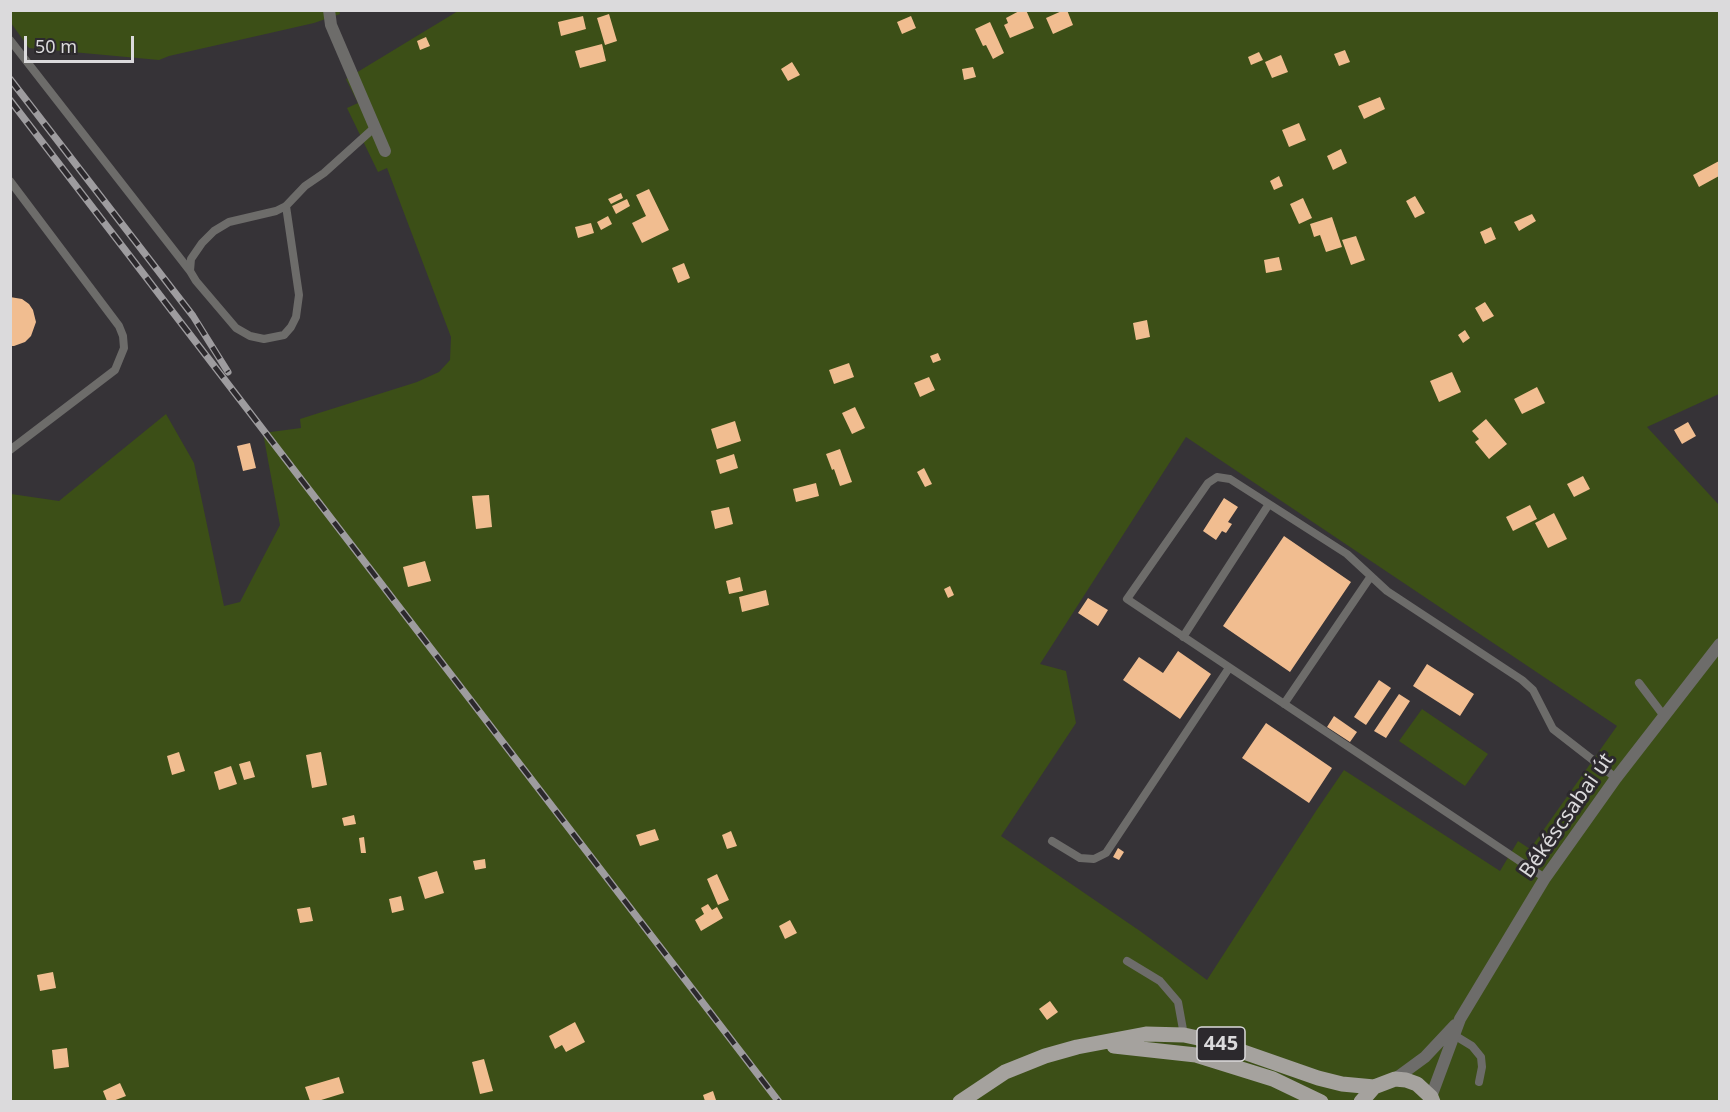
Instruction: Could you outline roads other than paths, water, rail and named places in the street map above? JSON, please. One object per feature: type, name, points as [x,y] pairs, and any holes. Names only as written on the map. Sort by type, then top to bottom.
[{"type":"main road","name":"445","points":[[960,1101],[1005,1072],[1045,1056],[1077,1047],[1146,1034],[1184,1035],[1212,1041],[1318,1078],[1342,1084],[1374,1087],[1395,1079]]},
{"type":"main road","name":"445","points":[[1096,1044],[1196,1055],[1273,1079],[1314,1100]]},
{"type":"main road","points":[[1395,1079],[1417,1084],[1432,1099]]},
{"type":"main road","name":"445","points":[[1361,1101],[1374,1087]]},
{"type":"street","points":[[329,10],[331,25],[384,151]]},
{"type":"street","name":"Békéscsabai út","points":[[1432,1099],[1460,1019],[1545,878],[1616,778],[1719,644]]},
{"type":"street","name":"Békéscsabai út","points":[[1395,1079],[1425,1057],[1460,1019]]},
{"type":"lane","points":[[10,40],[236,328],[250,336],[264,339],[284,335],[296,317],[299,295],[286,206]]},
{"type":"lane","points":[[190,271],[191,259],[214,231],[229,222],[276,211],[286,206],[305,186],[324,173],[374,128]]},
{"type":"lane","points":[[10,181],[119,326],[124,348],[122,358],[115,370],[10,450]]},
{"type":"lane","points":[[1545,878],[1127,599],[1208,483],[1218,477],[1230,479],[1347,554],[1387,591],[1522,680],[1533,690],[1553,729],[1616,778]]},
{"type":"lane","points":[[1183,637],[1269,504]]},
{"type":"lane","points":[[1284,704],[1371,576]]},
{"type":"lane","points":[[1052,841],[1080,858],[1094,859],[1106,854],[1229,668]]},
{"type":"lane","points":[[1639,683],[1664,716]]},
{"type":"lane","points":[[1127,961],[1160,981],[1179,1002],[1184,1035]]},
{"type":"lane","points":[[1454,1035],[1472,1046],[1481,1057],[1479,1082]]},
{"type":"railway","points":[[10,79],[193,316],[228,372]]},
{"type":"railway","points":[[10,100],[779,1102]]}]
